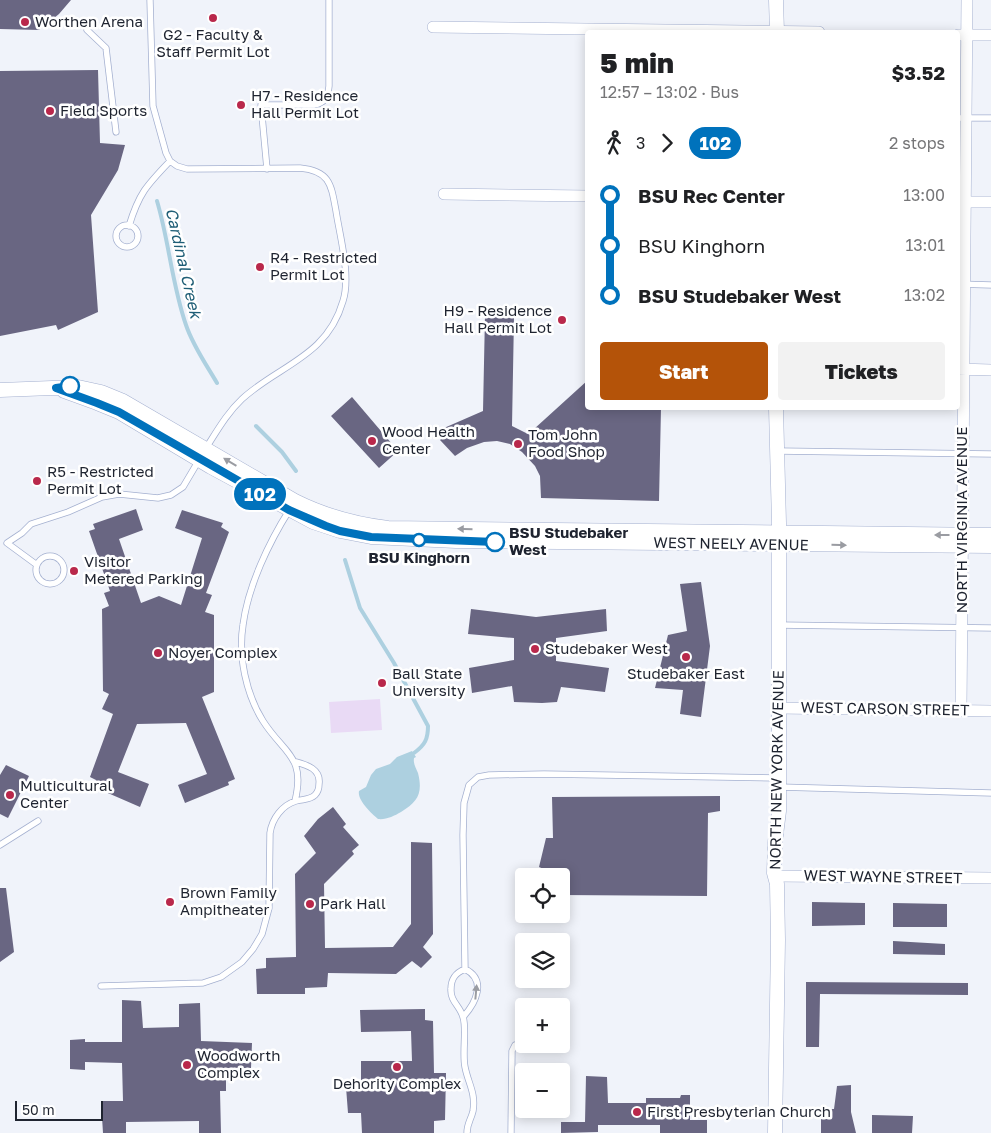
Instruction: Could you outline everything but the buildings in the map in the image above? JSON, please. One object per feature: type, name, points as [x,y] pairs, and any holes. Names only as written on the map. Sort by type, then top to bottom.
[{"type":"street","points":[[776,0],[777,30]]},
{"type":"street","name":"NORTH VIRGINIA AVENUE","points":[[961,710],[962,453],[960,369],[962,118],[963,35],[967,0]]},
{"type":"street","points":[[432,27],[639,30]]},
{"type":"street","points":[[963,35],[991,35]]},
{"type":"street","points":[[444,194],[585,196]]},
{"type":"street","points":[[962,202],[991,202]]},
{"type":"street","points":[[960,369],[991,370]]},
{"type":"street","name":"WEST NEELY AVENUE","points":[[0,390],[78,387],[101,392],[124,401],[203,454],[292,505],[313,522],[340,531],[371,537],[456,541],[778,538],[962,540],[991,535]]},
{"type":"street","name":"NORTH NEW YORK AVENUE","points":[[776,410],[779,782],[779,811],[775,843],[778,940],[776,1133]]},
{"type":"street","name":"WEST NEELY AVENUE","points":[[962,540],[991,546]]},
{"type":"street","name":"WEST CARSON STREET","points":[[778,708],[991,711]]},
{"type":"street","name":"WEST WAYNE STREET","points":[[775,876],[991,878]]},
{"type":"lane","points":[[37,565],[6,543],[22,533],[31,524],[68,512],[102,497],[119,494],[158,498],[171,495],[183,487],[227,415],[258,386],[315,348],[332,324],[343,301],[345,288],[342,252],[332,190],[326,177],[317,171],[309,169],[186,169],[176,166],[170,161],[154,106],[150,0]]},
{"type":"lane","points":[[267,169],[262,105],[314,105],[327,97],[329,86],[329,0]]},
{"type":"lane","points":[[87,30],[106,48],[116,132]]},
{"type":"lane","points":[[962,118],[991,118]]},
{"type":"lane","points":[[129,226],[134,208],[142,191],[170,161]]},
{"type":"lane","points":[[961,284],[991,285]]},
{"type":"lane","points":[[776,452],[991,454]]},
{"type":"lane","points":[[101,986],[203,983],[226,974],[242,962],[262,934],[269,908],[271,824],[284,808],[295,801],[309,799],[315,794],[319,788],[320,779],[312,768],[296,762],[263,721],[253,702],[244,667],[243,625],[260,565],[292,505]]},
{"type":"lane","points":[[53,556],[64,565],[64,575],[55,584],[46,584],[39,578],[36,570],[37,565],[43,558],[53,556]]},
{"type":"lane","points":[[778,625],[991,628]]},
{"type":"lane","points":[[295,801],[298,777],[296,762]]},
{"type":"lane","points":[[464,969],[464,803],[469,785],[478,777],[489,775],[552,774],[779,782],[991,793]]},
{"type":"lane","points":[[0,845],[38,821]]},
{"type":"lane","points":[[463,1017],[473,1006],[477,995],[475,977],[471,972],[464,969],[453,978],[450,988],[451,997],[463,1017],[465,1066],[473,1090],[472,1113],[467,1124],[467,1133]]},
{"type":"lane","points":[[511,1133],[512,1052],[515,1045]]},
{"type":"shaded area","points":[[380,699],[382,730],[331,733],[329,702]]},
{"type":"water","points":[[412,751],[416,757],[414,762],[420,786],[418,796],[412,804],[401,812],[387,818],[378,819],[362,802],[359,791],[366,787],[376,769],[390,764],[397,757]]},
{"type":"waterway","name":"Cardinal Creek","points":[[157,201],[181,310],[196,348],[217,383]]},
{"type":"waterway","name":"Cardinal Creek","points":[[256,426],[282,452],[296,471]]},
{"type":"waterway","name":"Cardinal Creek","points":[[345,560],[360,608],[394,663],[428,726],[425,741],[414,753]]},
{"type":"bus line","name":"102","points":[[70,386],[56,388],[119,412],[211,467],[313,522],[340,531],[371,537],[408,540],[495,542]]},
{"type":"place","name":"G2 - Faculty & Staff Permit Lot","points":[[213,18]]},
{"type":"place","name":"Worthen Arena","points":[[25,22]]},
{"type":"place","name":"H7 - Residence Hall Permit Lot","points":[[241,105]]},
{"type":"place","name":"Field Sports","points":[[50,111]]},
{"type":"place","name":"R4 - Restricted Permit Lot","points":[[260,267]]},
{"type":"place","name":"H9 - Residence Hall Permit Lot","points":[[562,320]]},
{"type":"place","name":"Wood Health Center","points":[[372,441]]},
{"type":"place","name":"Tom John Food Shop","points":[[518,444]]},
{"type":"place","name":"R5 - Restricted Permit Lot","points":[[37,481]]},
{"type":"place","name":"BSU Kinghorn","points":[[419,540]]},
{"type":"place","name":"BSU Studebaker West","points":[[495,542]]},
{"type":"place","name":"Visitor Metered Parking","points":[[74,571]]},
{"type":"place","name":"Studebaker West","points":[[535,649]]},
{"type":"place","name":"Noyer Complex","points":[[158,653]]},
{"type":"place","name":"Studebaker East","points":[[686,657]]},
{"type":"place","name":"Ball State University","points":[[382,683]]},
{"type":"place","name":"Multicultural Center","points":[[10,795]]},
{"type":"place","name":"Brown Family Ampitheater","points":[[170,902]]},
{"type":"place","name":"Park Hall","points":[[310,904]]},
{"type":"place","name":"Woodworth Complex","points":[[187,1065]]},
{"type":"place","name":"Dehority Complex","points":[[397,1067]]},
{"type":"place","name":"First Presbyterian Church","points":[[637,1112]]}]
